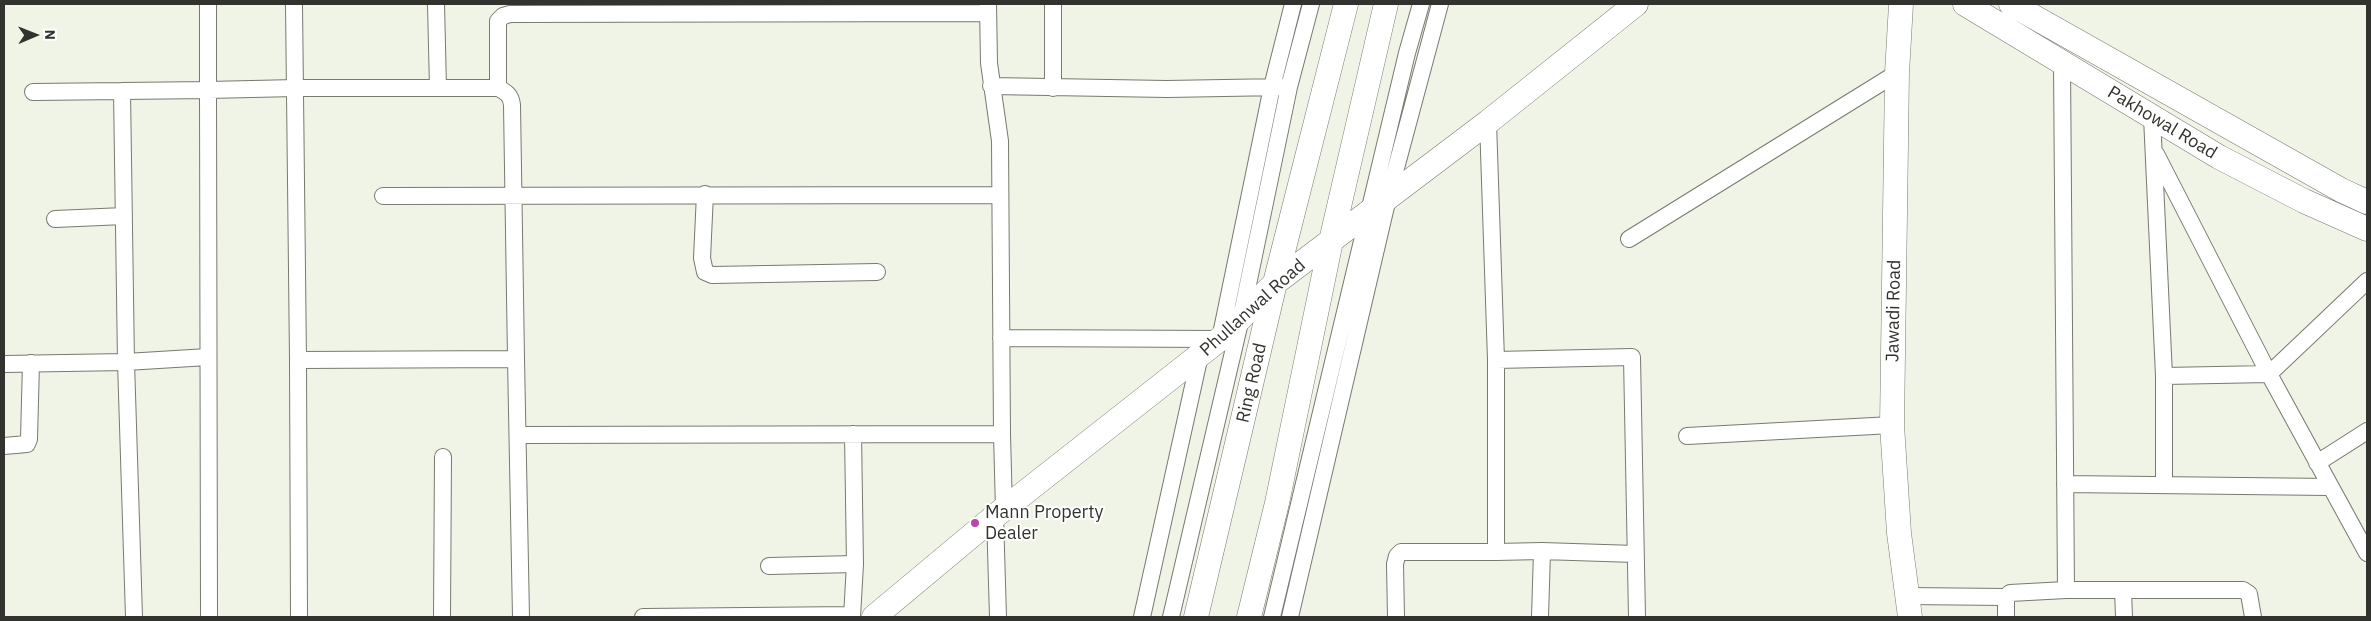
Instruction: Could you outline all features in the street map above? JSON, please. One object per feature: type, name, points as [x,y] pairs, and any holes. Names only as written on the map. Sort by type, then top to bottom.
[{"type":"street","points":[[208,4],[210,617]]},
{"type":"street","points":[[294,4],[299,617]]},
{"type":"street","points":[[436,4],[438,88]]},
{"type":"street","points":[[1052,4],[1053,88]]},
{"type":"street","points":[[1001,338],[1220,339],[1272,87],[1293,4]]},
{"type":"street","points":[[1171,617],[1241,318],[1289,87],[1311,4]]},
{"type":"street","name":"Ring Road","points":[[1196,617],[1275,283],[1346,4]]},
{"type":"street","points":[[1249,617],[1277,502],[1331,241],[1386,4]]},
{"type":"street","points":[[1272,617],[1421,4]]},
{"type":"street","points":[[1290,617],[1388,198],[1440,4]]},
{"type":"street","name":"Phullanwal Road","points":[[859,616],[999,513],[1200,355],[1220,339],[1275,283],[1488,122],[1636,4]]},
{"type":"street","name":"Jawadi Road","points":[[1901,4],[1897,73],[1892,425],[1895,481],[1908,607]]},
{"type":"street","name":"Pakhowal Road","points":[[1965,4],[2152,117],[2263,180],[2367,229]]},
{"type":"street","name":"Pakhowal Road","points":[[2012,4],[2341,190],[2367,202]]},
{"type":"street","points":[[498,88],[498,21],[503,16],[596,9],[988,8],[991,86],[1000,141],[1002,434],[998,617]]},
{"type":"street","points":[[2062,63],[2066,590]]},
{"type":"street","points":[[1629,240],[1897,73]]},
{"type":"street","points":[[991,86],[1053,88],[1289,87]]},
{"type":"street","points":[[33,92],[296,88],[498,88],[512,98],[521,617]]},
{"type":"street","points":[[122,92],[126,362],[134,617]]},
{"type":"street","points":[[2152,117],[2164,376],[2164,485]]},
{"type":"street","points":[[1488,122],[1496,360],[1496,552]]},
{"type":"street","points":[[2154,150],[2269,374],[2367,553]]},
{"type":"street","points":[[383,196],[515,194],[1000,195]]},
{"type":"street","points":[[704,194],[702,258],[705,272],[712,275],[877,272]]},
{"type":"street","points":[[55,219],[124,216]]},
{"type":"street","points":[[2164,376],[2269,374],[2367,281]]},
{"type":"street","points":[[1142,617],[1200,355]]},
{"type":"street","points":[[4,364],[126,362],[208,357]]},
{"type":"street","points":[[1496,360],[1632,357],[1637,617]]},
{"type":"street","points":[[298,360],[516,359]]},
{"type":"street","points":[[4,446],[26,444],[29,439],[31,363]]},
{"type":"street","points":[[1687,436],[1892,425]]},
{"type":"street","points":[[2317,463],[2367,431]]},
{"type":"street","points":[[643,617],[859,616],[855,564],[853,434]]},
{"type":"street","points":[[518,435],[1002,434]]},
{"type":"street","points":[[442,458],[442,617]]},
{"type":"street","points":[[2065,484],[2330,487]]},
{"type":"street","points":[[1396,617],[1395,564],[1397,556],[1401,552],[1542,551],[1636,554]]},
{"type":"street","points":[[1540,617],[1542,551]]},
{"type":"street","points":[[769,566],[855,564]]},
{"type":"street","points":[[1908,607],[2006,597],[2015,592],[2066,590],[2243,590],[2250,594],[2253,617]]},
{"type":"street","points":[[2123,590],[2124,617]]},
{"type":"street","points":[[2006,597],[2006,617]]},
{"type":"place","name":"Mann Property Dealer","points":[[975,523]]}]
